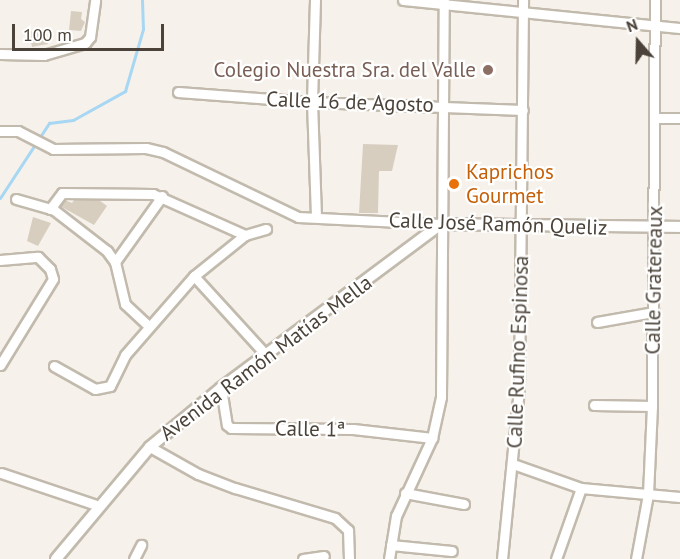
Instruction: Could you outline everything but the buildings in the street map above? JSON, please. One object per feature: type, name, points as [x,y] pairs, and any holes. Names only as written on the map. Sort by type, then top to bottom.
[{"type":"street","points":[[0,54],[45,55],[85,43],[90,37],[95,0]]},
{"type":"street","points":[[315,0],[312,102],[316,218]]},
{"type":"street","points":[[403,0],[444,2],[654,27],[680,28]]},
{"type":"street","name":"Calle Rufino Espinosa","points":[[502,559],[519,389],[523,0]]},
{"type":"street","name":"Calle Gratereaux","points":[[636,559],[648,494],[652,406],[655,0]]},
{"type":"street","points":[[389,559],[396,516],[432,438],[441,397],[444,2]]},
{"type":"street","name":"Calle 16 de Agosto","points":[[178,92],[312,102],[443,105],[522,110]]},
{"type":"street","points":[[655,118],[680,118]]},
{"type":"street","name":"Calle José Ramón Queliz","points":[[0,131],[18,131],[52,149],[163,152],[297,217],[441,224],[680,227]]},
{"type":"street","points":[[50,209],[62,193],[162,196],[245,235]]},
{"type":"street","points":[[115,262],[162,196]]},
{"type":"street","points":[[15,199],[50,209],[97,242],[115,262],[125,304],[148,326]]},
{"type":"street","name":"Avenida Ramón Matías Mella","points":[[56,559],[150,447],[221,388],[267,356],[441,224]]},
{"type":"street","points":[[54,366],[103,390],[110,386],[125,355],[194,276],[245,235],[266,230]]},
{"type":"street","points":[[0,260],[38,257],[50,269],[53,279],[0,365]]},
{"type":"street","points":[[194,276],[267,356]]},
{"type":"street","points":[[597,322],[654,312]]},
{"type":"street","name":"Calle 1ª","points":[[221,388],[231,428],[353,429],[432,438]]},
{"type":"street","points":[[594,405],[652,406]]},
{"type":"street","points":[[150,447],[198,474],[235,488],[335,518],[348,530],[349,559]]},
{"type":"street","points":[[513,464],[581,488],[680,497]]},
{"type":"street","points":[[2,473],[99,506]]},
{"type":"street","points":[[556,559],[581,488]]},
{"type":"street","points":[[405,493],[464,504]]},
{"type":"street","points":[[134,559],[141,545]]},
{"type":"street","points":[[391,545],[452,551]]},
{"type":"street","points":[[303,559],[324,556]]},
{"type":"waterway","points":[[0,198],[49,123],[73,120],[125,91],[143,29],[142,0]]},
{"type":"place","name":"Colegio Nuestra Sra. del Valle","points":[[488,70]]},
{"type":"place","name":"Kaprichos Gourmet","points":[[454,184]]}]
